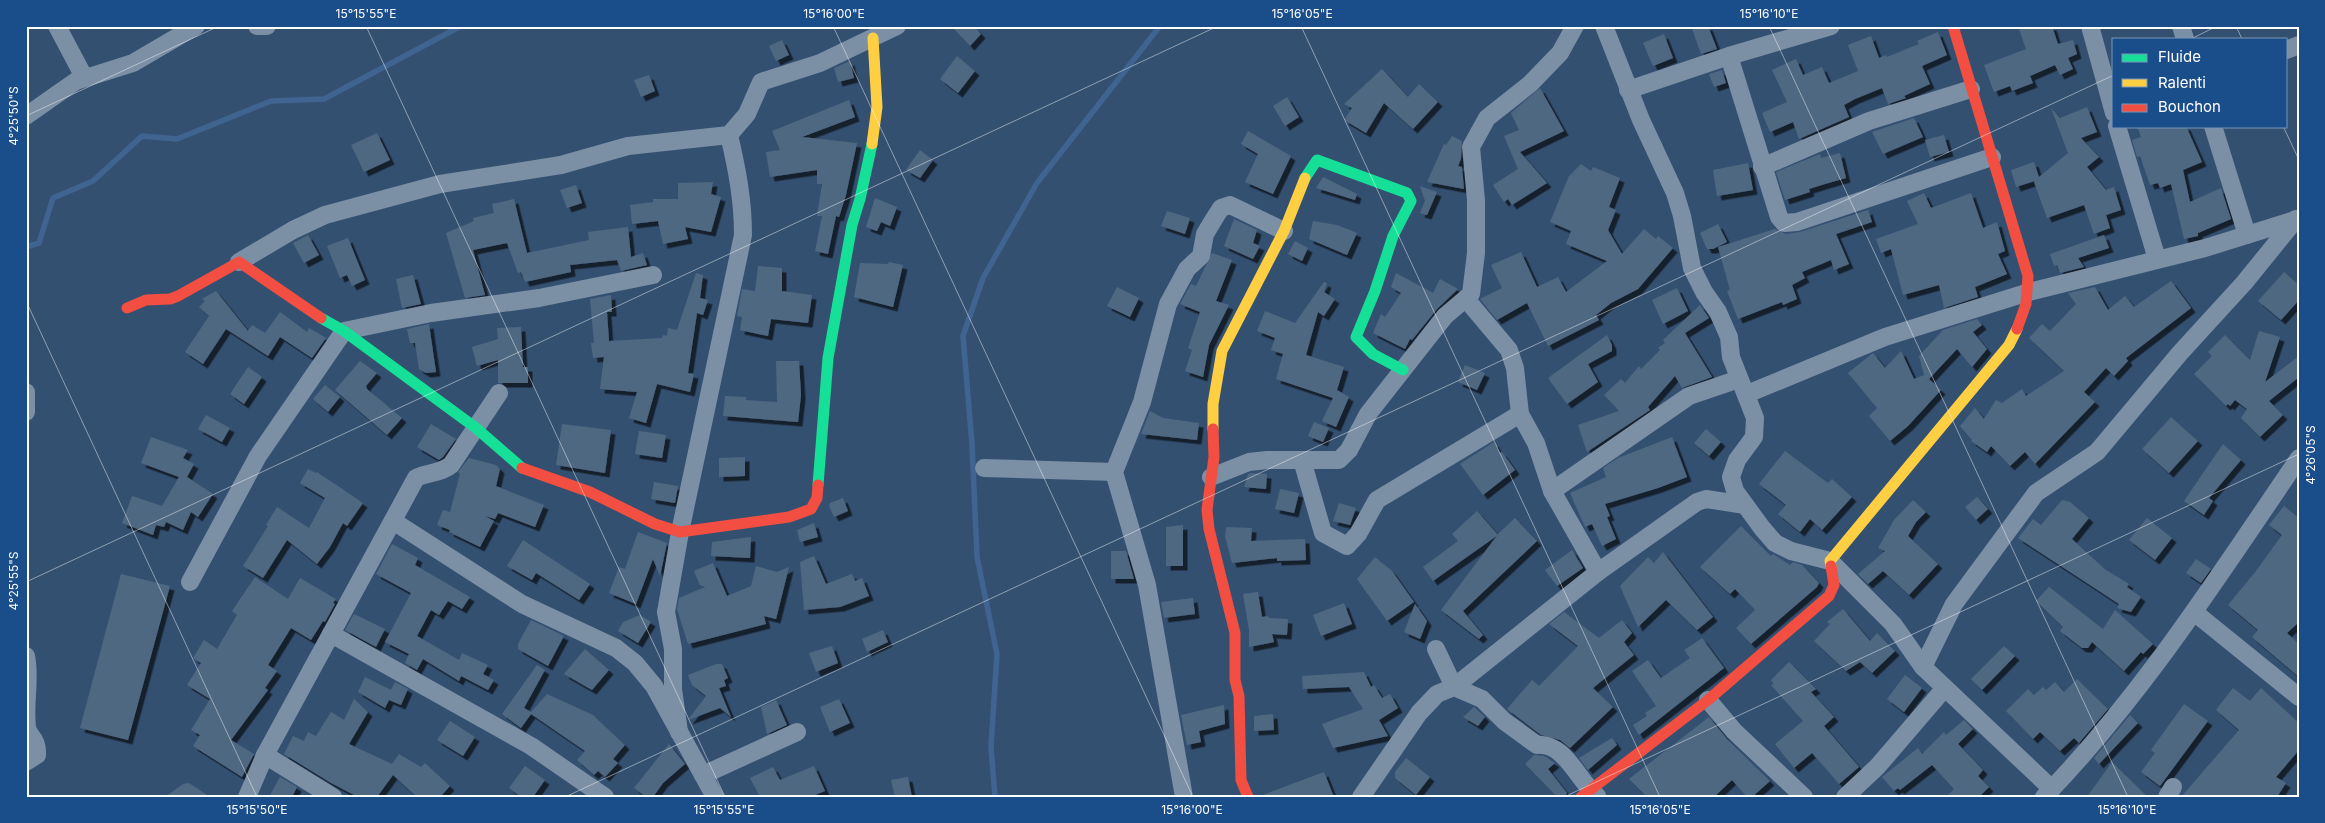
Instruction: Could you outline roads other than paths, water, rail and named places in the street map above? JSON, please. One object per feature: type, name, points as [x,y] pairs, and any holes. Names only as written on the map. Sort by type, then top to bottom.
[{"type":"street","points":[[57,26],[84,78]]},
{"type":"street","points":[[26,116],[84,78],[132,63],[196,26]]},
{"type":"street","points":[[257,26],[267,26]]},
{"type":"street","points":[[127,308],[146,300],[170,299],[178,296],[293,230],[325,216],[440,184],[561,166],[628,146],[729,135],[747,114],[761,82],[820,63],[897,26]]},
{"type":"street","points":[[1211,477],[1249,462],[1267,460],[1339,460],[1349,450],[1368,414],[1445,316],[1471,294],[1476,253],[1476,200],[1471,147],[1487,118],[1530,84],[1560,53],[1575,26]]},
{"type":"street","points":[[1604,26],[1628,90],[1675,193],[1682,216],[1692,268],[1704,292],[1718,312],[1729,338],[1731,357],[1755,418],[1754,437],[1737,460],[1731,477],[1736,491],[1775,543],[1792,551],[1830,561],[1893,624],[1923,667],[2048,793],[2088,752],[2121,712],[2194,612],[2299,458]]},
{"type":"street","points":[[1628,90],[1729,56],[1831,26]]},
{"type":"street","points":[[1436,649],[1454,687],[1482,699],[1504,721],[1537,745],[1546,744],[1559,751],[1589,795],[1708,700],[1829,596],[1834,585],[1830,561],[2009,345],[2023,320],[2029,292],[2028,276],[1970,89],[1953,26]]},
{"type":"street","points":[[2090,26],[2112,106]]},
{"type":"street","points":[[2181,26],[2185,38]]},
{"type":"street","points":[[240,262],[300,303],[309,312],[344,331],[476,428],[521,468],[590,492],[655,524],[680,532],[788,517],[811,509],[817,498],[828,358],[852,225],[872,146],[877,107],[873,38]]},
{"type":"street","points":[[1729,56],[1762,167],[1779,217],[1784,223],[1797,222],[1992,157]]},
{"type":"street","points":[[1762,167],[1869,121],[1970,89]]},
{"type":"street","points":[[2118,128],[2157,259]]},
{"type":"street","points":[[2214,128],[2247,235]]},
{"type":"street","points":[[679,732],[673,689],[673,649],[666,612],[680,532],[742,235],[743,210],[740,182],[729,135]]},
{"type":"street","points":[[1248,797],[1241,780],[1239,696],[1235,680],[1235,633],[1209,528],[1207,510],[1214,457],[1213,404],[1222,351],[1284,231],[1304,179],[1317,160],[1407,192],[1411,200],[1403,213],[1384,258],[1380,276],[1356,337],[1376,357],[1403,370]]},
{"type":"street","points":[[1184,797],[1147,585],[1114,472],[1142,402],[1168,304],[1187,269],[1201,256],[1205,234],[1221,208],[1230,204],[1284,231]]},
{"type":"street","points":[[1552,491],[1689,396],[1743,386],[1885,337],[2029,292],[2205,248],[2298,219]]},
{"type":"street","points":[[1923,667],[1954,604],[2036,493],[2097,452],[2180,352],[2244,283],[2298,219]]},
{"type":"street","points":[[190,582],[258,456],[344,331],[431,313],[539,298],[654,275]]},
{"type":"street","points":[[1466,299],[1508,350],[1515,368],[1520,414],[1536,443],[1552,491],[1598,572]]},
{"type":"street","points":[[26,392],[26,412]]},
{"type":"street","points":[[247,797],[265,755],[416,478],[425,473],[443,471],[451,465],[498,392]]},
{"type":"street","points":[[1302,460],[1323,532],[1347,546],[1358,534],[1377,500],[1520,414]]},
{"type":"street","points":[[984,468],[1114,472]]},
{"type":"street","points":[[1361,797],[1418,713],[1437,694],[1454,687],[1598,572],[1698,502],[1706,499],[1745,504]]},
{"type":"street","points":[[393,521],[522,604],[616,648],[635,663],[654,686],[715,797]]},
{"type":"street","points":[[2194,612],[2299,697]]},
{"type":"street","points":[[331,634],[531,746],[605,797]]},
{"type":"street","points":[[26,656],[28,684],[27,729],[38,745],[37,754],[26,762]]},
{"type":"street","points":[[1845,797],[1877,767],[1944,689]]},
{"type":"street","points":[[1708,700],[1734,731],[1804,797]]},
{"type":"street","points":[[703,775],[797,732]]},
{"type":"street","points":[[265,755],[333,797]]},
{"type":"waterway","points":[[26,247],[39,243],[53,198],[93,181],[142,136],[177,139],[271,101],[324,99],[461,26]]},
{"type":"waterway","points":[[995,797],[991,747],[997,654],[977,557],[972,444],[963,336],[983,278],[1037,183],[1160,26]]}]
